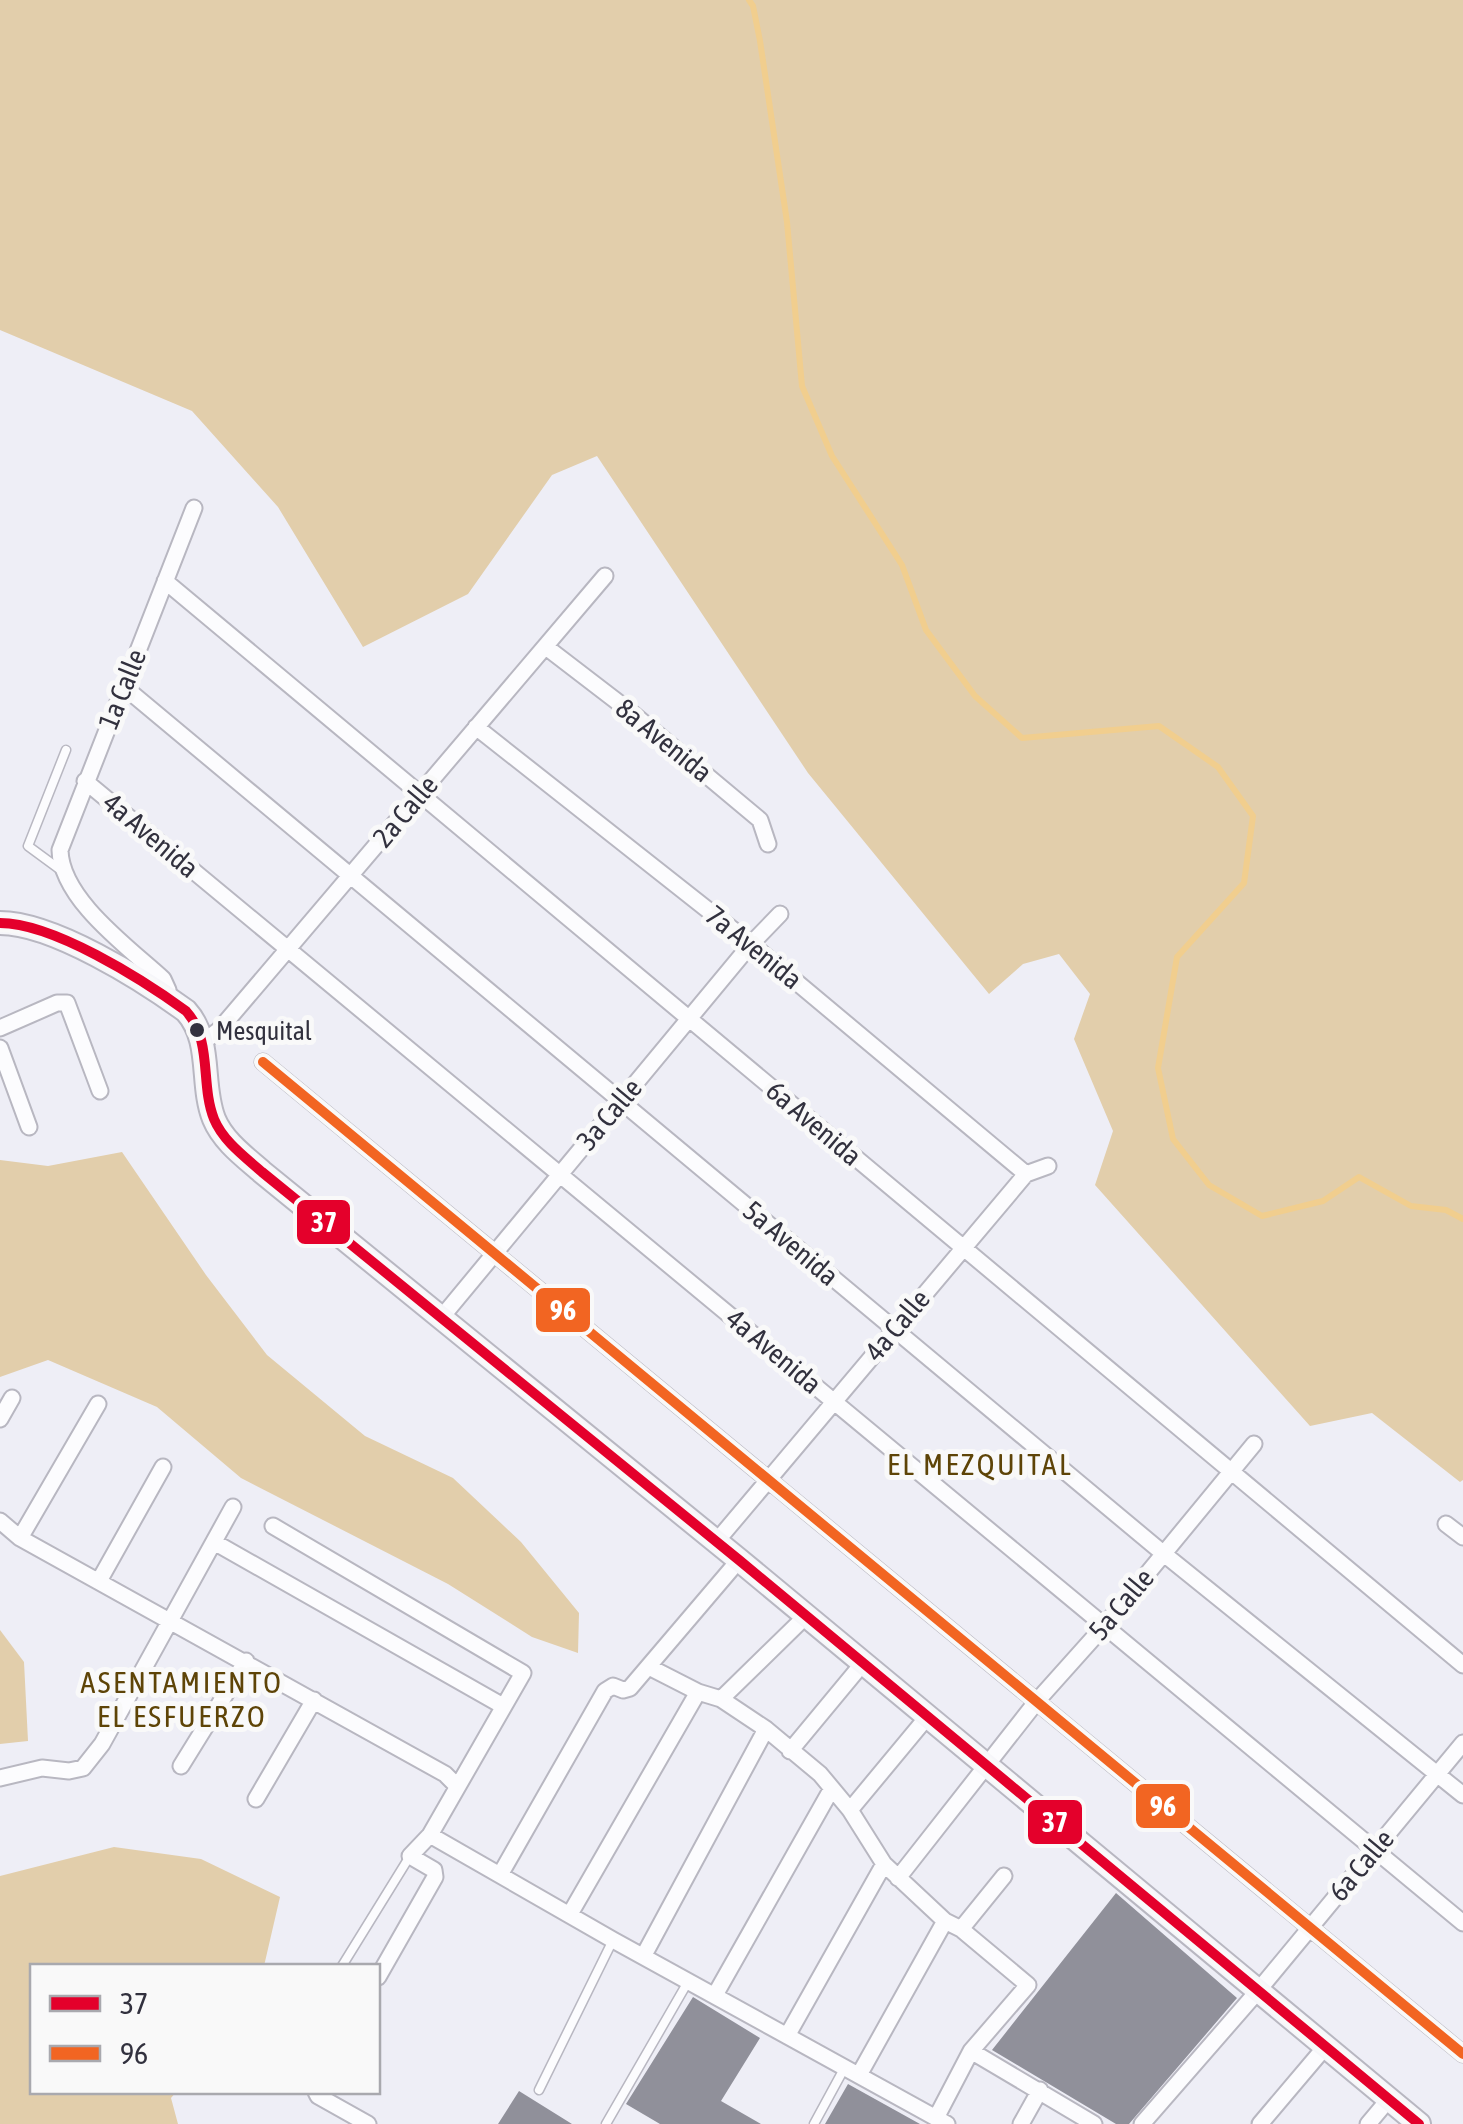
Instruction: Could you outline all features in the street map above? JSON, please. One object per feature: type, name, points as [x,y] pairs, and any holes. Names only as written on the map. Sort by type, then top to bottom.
[{"type":"main road","points":[[0,922],[48,930],[189,1014],[202,1043],[213,1115],[227,1138],[262,1172],[989,1765],[1420,2124]]},
{"type":"street","name":"1a Calle","points":[[62,871],[62,840],[194,508]]},
{"type":"street","name":"2a Calle","points":[[202,1043],[219,1030],[605,576]]},
{"type":"street","name":"6a Avenida","points":[[165,581],[1463,1665]]},
{"type":"street","name":"8a Avenida","points":[[546,647],[760,820],[768,844]]},
{"type":"street","name":"5a Avenida","points":[[123,686],[1164,1554],[1463,1794]]},
{"type":"street","name":"7a Avenida","points":[[476,727],[751,944],[1026,1174]]},
{"type":"street","name":"4a Avenida","points":[[85,781],[1463,1923]]},
{"type":"street","points":[[62,871],[80,898],[162,979],[168,990],[166,998]]},
{"type":"street","name":"3a Calle","points":[[441,1318],[688,1018],[780,914]]},
{"type":"street","points":[[0,1028],[57,1003],[66,1004],[100,1091]]},
{"type":"street","points":[[0,1048],[29,1127]]},
{"type":"street","points":[[263,1062],[1463,2054]]},
{"type":"street","name":"4a Calle","points":[[716,1542],[1026,1174],[1048,1166]]},
{"type":"street","points":[[0,1419],[12,1398]]},
{"type":"street","points":[[20,1538],[98,1404]]},
{"type":"street","name":"5a Calle","points":[[898,1878],[1036,1701],[1254,1444]]},
{"type":"street","points":[[99,1581],[162,1467]]},
{"type":"street","points":[[0,1778],[42,1768],[83,1768],[102,1744],[233,1507]]},
{"type":"street","points":[[0,1521],[20,1538],[246,1661],[445,1774],[456,1785]]},
{"type":"street","points":[[1446,1524],[1463,1537]]},
{"type":"street","points":[[273,1526],[523,1670],[430,1835],[410,1856],[434,1870],[435,1877],[380,1973]]},
{"type":"street","points":[[214,1542],[502,1706]]},
{"type":"street","points":[[500,1875],[605,1692],[613,1686],[630,1688],[739,1560]]},
{"type":"street","points":[[721,1699],[806,1616]]},
{"type":"street","points":[[181,1766],[246,1661]]},
{"type":"street","points":[[790,1751],[863,1663]]},
{"type":"street","points":[[430,1835],[941,2121],[971,2051],[1028,1985],[884,1864],[850,1810],[820,1774],[721,1699],[649,1667]]},
{"type":"street","points":[[570,1914],[698,1692]]},
{"type":"street","points":[[256,1798],[314,1700]]},
{"type":"street","points":[[850,1810],[928,1716]]},
{"type":"street","points":[[644,1955],[766,1730]]},
{"type":"street","name":"6a Calle","points":[[1142,2124],[1463,1743]]},
{"type":"street","points":[[715,1994],[831,1790]]},
{"type":"street","points":[[787,2036],[884,1864]]},
{"type":"street","points":[[852,2071],[953,1925],[1004,1876]]},
{"type":"street","points":[[1260,2124],[1326,2046]]},
{"type":"street","points":[[971,2051],[1094,2124]]},
{"type":"street","points":[[1021,2124],[1040,2090]]},
{"type":"street","points":[[317,2094],[368,2124]]},
{"type":"street","points":[[1368,2124],[1389,2099]]},
{"type":"lane","points":[[62,871],[28,846],[28,838],[66,750]]},
{"type":"lane","points":[[343,1964],[410,1856]]},
{"type":"lane","points":[[540,2090],[612,1940]]},
{"type":"lane","points":[[606,2124],[689,1980]]},
{"type":"lane","points":[[814,2124],[852,2071]]},
{"type":"shaded area","points":[[0,0],[1463,0],[1463,1480],[1460,1482],[1372,1413],[1310,1426],[1095,1185],[1113,1131],[1074,1039],[1090,994],[1059,954],[1023,964],[989,994],[808,773],[597,456],[552,475],[468,594],[363,647],[278,507],[192,411],[0,330]]},
{"type":"shaded area","points":[[122,1152],[206,1275],[267,1355],[365,1436],[453,1478],[521,1542],[579,1613],[578,1653],[532,1637],[448,1584],[241,1478],[157,1407],[48,1360],[0,1377],[0,1160],[48,1166]]},
{"type":"shaded area","points":[[0,1630],[24,1662],[28,1741],[0,1744]]},
{"type":"shaded area","points":[[114,1847],[201,1859],[280,1897],[264,1964],[30,1964],[30,2094],[174,2094],[171,2098],[178,2124],[0,2124],[0,1876]]},
{"type":"building","points":[[1116,1893],[1237,1998],[1129,2124],[1116,2124],[992,2050]]},
{"type":"building","points":[[693,1997],[760,2038],[721,2101],[761,2124],[660,2124],[626,2104]]},
{"type":"building","points":[[848,2084],[920,2124],[825,2124]]},
{"type":"building","points":[[519,2091],[572,2124],[498,2124]]},
{"type":"waterway","points":[[749,0],[760,41],[787,222],[802,386],[832,456],[902,565],[926,630],[975,696],[1022,738],[1159,726],[1218,767],[1253,816],[1244,883],[1177,957],[1158,1068],[1173,1139],[1209,1185],[1262,1216],[1323,1201],[1359,1177],[1411,1206],[1446,1210],[1463,1219]]},
{"type":"transit line","name":"37","points":[[0,923],[21,925],[71,942],[122,969],[186,1011],[200,1036],[214,1119],[242,1154],[1419,2124]]},
{"type":"transit line","name":"96","points":[[263,1062],[1463,2054]]},
{"type":"place","name":"Mesquital","points":[[197,1030]]},
{"type":"district","name":"EL MEZQUITAL","points":[[980,1465]]},
{"type":"district","name":"ASENTAMIENTO EL ESFUERZO","points":[[182,1700]]}]
